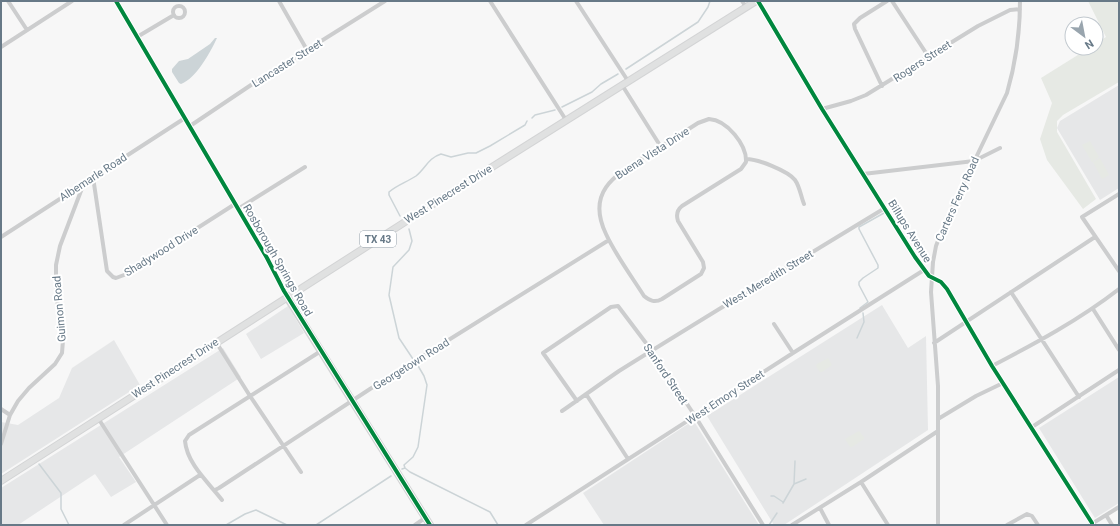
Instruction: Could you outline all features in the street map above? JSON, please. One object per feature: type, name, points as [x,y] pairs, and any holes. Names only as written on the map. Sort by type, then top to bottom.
[{"type":"main road","name":"West Pinecrest Drive","points":[[1,481],[216,342],[757,1]]},
{"type":"street","points":[[8,1],[27,30]]},
{"type":"street","points":[[1,47],[72,1]]},
{"type":"street","name":"Rosborough Springs Road","points":[[116,1],[267,258],[287,297],[430,525]]},
{"type":"street","points":[[279,1],[307,50]]},
{"type":"street","name":"Lancaster Street","points":[[190,126],[251,85],[385,1]]},
{"type":"street","points":[[490,1],[566,120]]},
{"type":"street","points":[[576,1],[628,81]]},
{"type":"street","points":[[742,1],[746,7]]},
{"type":"street","name":"Billups Avenue","points":[[757,1],[822,110],[924,270],[932,278],[945,285],[992,366],[1032,427],[1091,524]]},
{"type":"street","points":[[882,86],[854,24],[860,18],[887,1]]},
{"type":"street","points":[[892,1],[928,56]]},
{"type":"street","name":"Carters Ferry Road","points":[[938,525],[938,386],[931,300],[936,246],[942,228],[1007,93],[1017,53],[1020,1]]},
{"type":"street","name":"Rogers Street","points":[[822,110],[851,101],[882,86],[928,56],[986,22],[1010,10],[1020,9]]},
{"type":"street","points":[[137,37],[174,15]]},
{"type":"street","points":[[622,85],[661,146]]},
{"type":"street","name":"Albemarle Road","points":[[1,236],[185,118]]},
{"type":"street","name":"Buena Vista Drive","points":[[706,120],[715,120],[726,126],[740,143],[745,152],[746,159],[745,165],[741,168],[678,209],[678,221],[702,259],[704,268],[701,274],[662,299],[653,301],[644,296],[609,240],[600,216],[599,203],[609,182],[617,174],[661,146],[701,122],[706,120]]},
{"type":"street","points":[[863,174],[974,161],[1000,148]]},
{"type":"street","points":[[746,159],[758,160],[790,176],[797,183],[804,204]]},
{"type":"street","points":[[238,210],[305,168]]},
{"type":"street","name":"Shadywood Drive","points":[[93,177],[107,271],[116,278],[124,275],[235,204]]},
{"type":"street","name":"Guimon Road","points":[[1,444],[10,415],[24,394],[55,364],[62,353],[63,340],[56,293],[58,255],[84,183]]},
{"type":"street","points":[[1119,194],[1082,217],[1119,271]]},
{"type":"street","name":"West Meredith Street","points":[[562,410],[618,372],[754,287],[885,208]]},
{"type":"street","points":[[934,343],[1095,236]]},
{"type":"street","name":"Georgetown Road","points":[[215,490],[352,401],[609,240]]},
{"type":"street","name":"West Emory Street","points":[[526,525],[793,352],[924,270]]},
{"type":"street","points":[[992,366],[1042,340],[1093,309],[1119,289]]},
{"type":"street","points":[[1012,292],[1079,397]]},
{"type":"street","name":"Sanford Street","points":[[577,401],[543,353],[611,307],[618,306],[652,352],[695,416],[763,525]]},
{"type":"street","points":[[1093,309],[1119,350]]},
{"type":"street","points":[[774,324],[793,352]]},
{"type":"street","points":[[216,342],[301,472]]},
{"type":"street","points":[[222,500],[215,490],[200,475],[185,448],[185,441],[189,435],[320,351]]},
{"type":"street","points":[[1032,427],[1119,370]]},
{"type":"street","points":[[938,419],[976,396],[1003,383]]},
{"type":"street","points":[[586,394],[628,459]]},
{"type":"street","points":[[1,409],[10,415]]},
{"type":"street","points":[[98,418],[167,525]]},
{"type":"street","points":[[792,525],[938,431]]},
{"type":"street","points":[[124,525],[200,475]]},
{"type":"street","points":[[861,482],[888,525]]},
{"type":"street","points":[[1091,524],[1119,507]]},
{"type":"street","points":[[820,508],[829,525]]},
{"type":"street","points":[[1007,525],[1025,514],[1031,514],[1038,525]]},
{"type":"street","points":[[1106,515],[1112,525]]},
{"type":"street","points":[[415,525],[425,518]]},
{"type":"shaded area","points":[[1088,1],[1119,1],[1119,82],[1063,115],[1057,121],[1057,132],[1096,199],[1083,209],[1047,160],[1040,139],[1052,103],[1041,78],[1076,56],[1104,56],[1104,38],[1106,37],[1104,33],[1104,16],[1096,16]]},
{"type":"shaded area","points":[[215,38],[217,38],[211,50],[197,71],[187,81],[181,84],[179,83],[172,72],[172,69],[179,61],[188,59],[210,44]]},
{"type":"shaded area","points":[[1119,85],[1119,188],[1100,200],[1057,128],[1060,121]]},
{"type":"shaded area","points":[[1090,141],[1099,157],[1092,162],[1082,145]]},
{"type":"shaded area","points":[[1100,158],[1109,175],[1102,179],[1093,162]]},
{"type":"shaded area","points":[[882,305],[908,348],[926,336],[928,430],[784,525],[774,525],[707,416]]},
{"type":"shaded area","points":[[288,306],[304,333],[261,359],[246,334]]},
{"type":"shaded area","points":[[114,340],[140,385],[1,474],[1,422],[18,425],[59,398],[72,368]]},
{"type":"shaded area","points":[[223,348],[241,377],[119,457],[136,482],[111,497],[95,474],[18,525],[1,525],[1,488]]},
{"type":"shaded area","points":[[828,358],[832,365],[820,372],[816,366],[817,364]]},
{"type":"shaded area","points":[[1119,377],[1119,503],[1095,518],[1039,428]]},
{"type":"shaded area","points":[[691,422],[695,423],[759,525],[604,525],[583,493]]},
{"type":"shaded area","points":[[859,431],[864,439],[850,447],[845,439]]},
{"type":"waterway","points":[[626,69],[698,22],[708,7],[710,1]]},
{"type":"waterway","points":[[562,107],[592,92],[601,84],[618,74]]},
{"type":"waterway","points":[[532,118],[535,115],[555,110]]},
{"type":"waterway","points":[[400,216],[389,195],[389,192],[395,187],[416,176],[433,158],[441,154],[451,157],[468,153],[476,153],[525,125],[527,121]]},
{"type":"waterway","points":[[860,308],[868,302],[859,285],[859,282],[878,268],[878,265],[859,227],[884,213]]},
{"type":"waterway","points":[[409,229],[412,241],[409,250],[393,267],[389,295],[399,338],[413,359]]},
{"type":"waterway","points":[[857,338],[864,322],[863,313]]},
{"type":"waterway","points":[[405,468],[404,465],[413,457],[418,447],[427,385],[417,364]]},
{"type":"waterway","points":[[783,503],[794,484],[795,461]]},
{"type":"waterway","points":[[39,464],[61,493],[61,509],[69,525]]},
{"type":"waterway","points":[[402,469],[405,468],[410,472],[490,512],[498,525]]},
{"type":"waterway","points":[[316,525],[391,476]]},
{"type":"waterway","points":[[794,484],[806,479]]},
{"type":"waterway","points":[[771,496],[774,496],[783,502]]},
{"type":"waterway","points":[[226,525],[245,514],[256,510],[287,525]]},
{"type":"waterway","points":[[769,525],[777,513]]},
{"type":"cycle path","points":[[116,1],[267,258],[284,291],[430,525]]},
{"type":"cycle path","points":[[758,1],[822,109],[915,257],[929,276],[941,282],[947,289],[992,366],[1092,523]]}]
